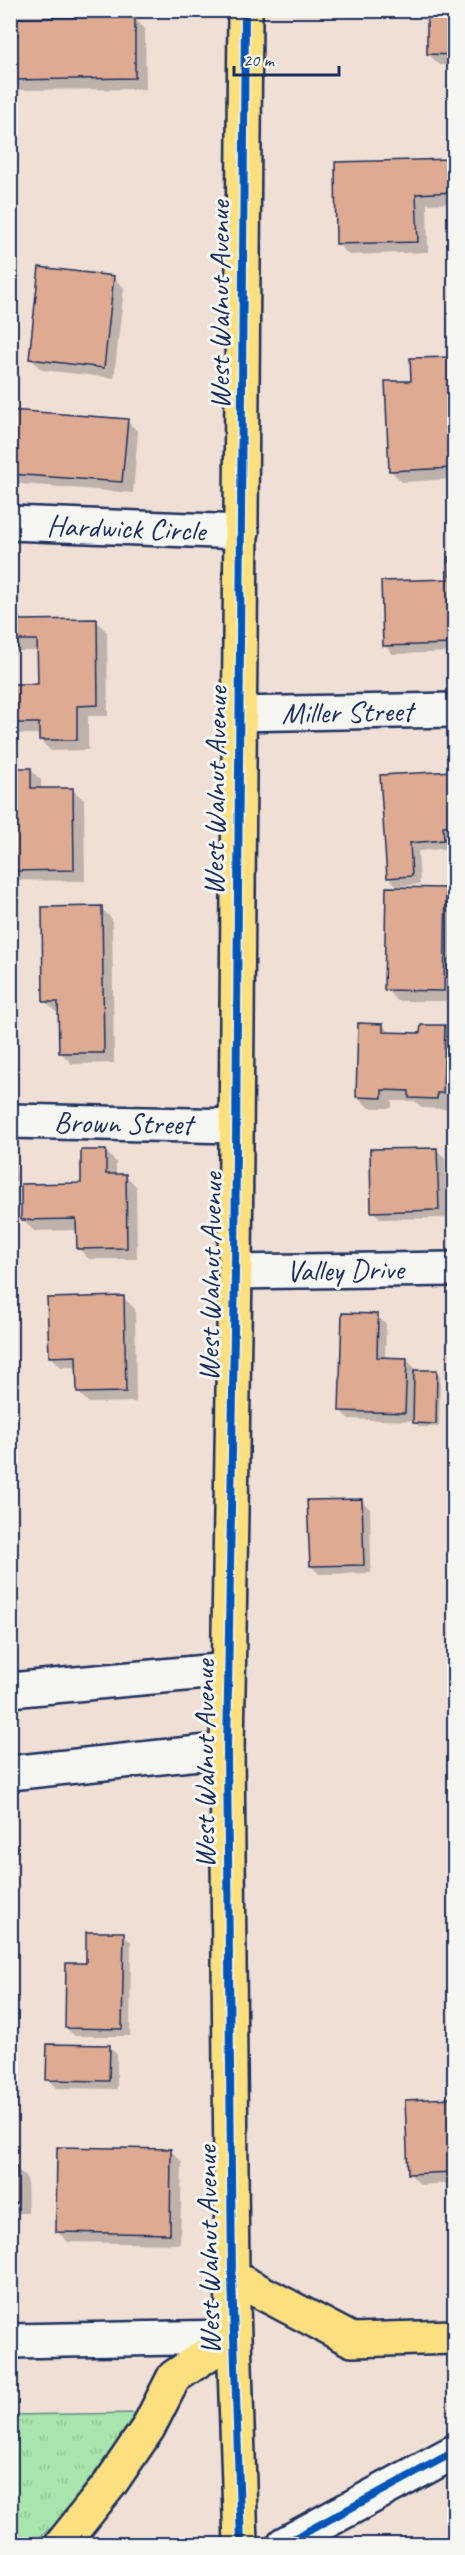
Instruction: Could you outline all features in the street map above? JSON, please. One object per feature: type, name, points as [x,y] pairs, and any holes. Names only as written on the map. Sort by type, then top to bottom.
[{"type":"main road","name":"West Walnut Avenue","points":[[241,2544],[233,2337],[227,1750],[235,1272],[245,10]]},
{"type":"main road","points":[[232,2277],[352,2340],[454,2337]]},
{"type":"main road","points":[[62,2544],[117,2475],[148,2428],[174,2377],[233,2337]]},
{"type":"street","name":"Hardwick Circle","points":[[10,523],[242,532]]},
{"type":"street","name":"Miller Street","points":[[240,714],[454,710]]},
{"type":"street","name":"Brown Street","points":[[10,1121],[236,1126]]},
{"type":"street","name":"Valley Drive","points":[[235,1272],[454,1269]]},
{"type":"street","points":[[10,1690],[228,1670]]},
{"type":"street","points":[[10,1773],[227,1750]]},
{"type":"street","points":[[10,2341],[233,2337]]},
{"type":"street","points":[[284,2544],[454,2452]]},
{"type":"green space","points":[[141,2413],[54,2526],[31,2544],[11,2544],[10,2415]]},
{"type":"building","points":[[427,10],[454,10],[454,55],[427,54]]},
{"type":"building","points":[[135,17],[135,78],[10,80],[10,18]]},
{"type":"building","points":[[454,159],[454,192],[416,194],[418,242],[336,244],[335,162]]},
{"type":"building","points":[[39,267],[114,276],[104,368],[29,359]]},
{"type":"building","points":[[454,357],[454,403],[448,404],[450,430],[454,430],[454,468],[389,471],[385,381],[411,381],[410,358]]},
{"type":"building","points":[[10,410],[128,419],[122,482],[10,474]]},
{"type":"building","points":[[448,557],[454,557],[454,644],[383,646],[381,581],[449,579]]},
{"type":"building","points":[[10,612],[17,612],[18,620],[97,619],[98,705],[77,706],[77,740],[39,740],[39,723],[10,723],[10,684],[38,684],[37,640],[10,640]]},
{"type":"building","points":[[10,768],[31,768],[31,788],[73,788],[74,870],[10,871]]},
{"type":"building","points":[[454,771],[454,825],[443,826],[444,840],[410,843],[412,876],[387,878],[380,775]]},
{"type":"building","points":[[386,887],[446,888],[444,991],[384,990]]},
{"type":"building","points":[[102,906],[104,1053],[59,1053],[58,1002],[43,1002],[42,907]]},
{"type":"building","points":[[358,1023],[383,1024],[383,1032],[420,1033],[421,1025],[445,1025],[443,1093],[437,1093],[437,1099],[409,1098],[409,1091],[382,1090],[382,1098],[356,1097]]},
{"type":"building","points":[[10,1145],[13,1178],[10,1178]]},
{"type":"building","points":[[437,1148],[439,1210],[371,1212],[370,1149]]},
{"type":"building","points":[[81,1150],[106,1150],[106,1174],[126,1174],[127,1248],[77,1249],[76,1219],[21,1220],[21,1184],[81,1183]]},
{"type":"building","points":[[124,1296],[126,1392],[77,1393],[76,1356],[49,1357],[47,1298]]},
{"type":"building","points":[[342,1313],[378,1314],[377,1357],[407,1358],[405,1413],[339,1411]]},
{"type":"building","points":[[414,1370],[437,1370],[436,1424],[413,1423]]},
{"type":"building","points":[[362,1499],[364,1565],[310,1566],[307,1500]]},
{"type":"building","points":[[86,1932],[124,1932],[122,2029],[65,2028],[66,1963],[86,1963]]},
{"type":"building","points":[[47,2044],[110,2045],[109,2081],[46,2080]]},
{"type":"building","points":[[454,2098],[454,2172],[408,2174],[405,2100]]},
{"type":"building","points":[[57,2147],[171,2149],[170,2234],[56,2232]]},
{"type":"building","points":[[10,2166],[17,2166],[17,2203],[10,2203]]},
{"type":"cycle path","points":[[241,2544],[232,2277],[227,1750],[235,1272],[245,10]]},
{"type":"cycle path","points":[[284,2544],[454,2452]]}]
